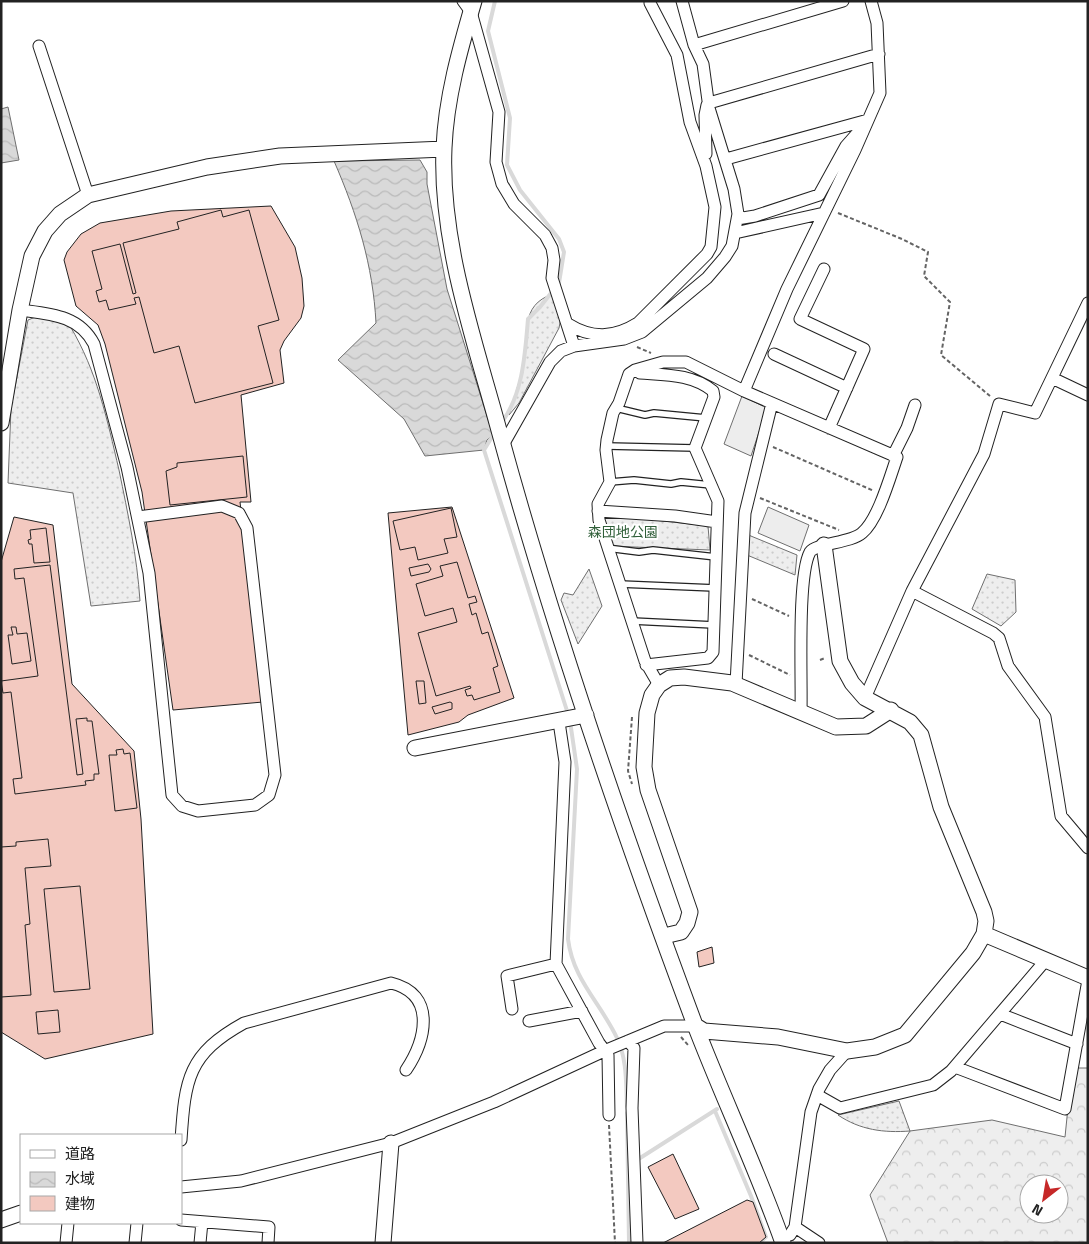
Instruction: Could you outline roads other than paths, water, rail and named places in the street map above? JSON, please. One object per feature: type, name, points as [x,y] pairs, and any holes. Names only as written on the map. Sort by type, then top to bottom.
[{"type":"street","points":[[502,441],[550,362],[561,351],[574,346],[624,339],[642,332],[707,278],[725,257],[735,233],[737,219],[734,189],[708,102],[703,64],[694,45],[682,1]]},
{"type":"street","points":[[694,45],[843,1]]},
{"type":"street","points":[[744,391],[775,314],[880,93],[877,23],[871,1]]},
{"type":"street","points":[[568,324],[591,335],[629,328],[638,323],[707,254],[711,247],[715,206],[706,166],[690,122],[677,55],[650,3]]},
{"type":"street","points":[[469,5],[451,93],[444,149],[446,201],[453,251],[522,513],[586,715],[696,1026],[782,1240],[790,1235],[796,1227],[811,1112],[830,1070],[847,1051]]},
{"type":"street","points":[[469,5],[499,112],[496,162],[502,184],[514,204],[545,235],[552,248],[554,260],[552,278],[574,346]]},
{"type":"street","points":[[39,46],[88,195]]},
{"type":"street","points":[[708,102],[879,54]]},
{"type":"street","points":[[706,166],[705,115],[708,102]]},
{"type":"street","points":[[726,159],[868,120]]},
{"type":"street","points":[[737,219],[755,216],[819,195],[846,146],[868,120]]},
{"type":"street","points":[[1,423],[27,272],[45,231],[60,214],[88,195],[207,167],[280,156],[444,149]]},
{"type":"street","points":[[735,233],[825,211]]},
{"type":"street","points":[[824,269],[800,319],[864,349],[829,428]]},
{"type":"street","points":[[865,698],[912,591],[984,454],[999,404],[1035,412],[1088,303]]},
{"type":"street","points":[[20,310],[55,314],[74,321],[88,333],[94,344],[127,467],[149,573],[172,794],[182,806],[198,811],[255,806],[269,795],[275,775],[248,528],[239,513],[222,506],[138,517]]},
{"type":"street","points":[[774,354],[847,388]]},
{"type":"street","points":[[658,685],[646,665],[607,548],[598,520],[598,504],[610,482],[606,446],[613,413],[629,374],[635,370],[663,362],[686,362],[744,391],[897,457],[878,510],[862,533],[837,544],[814,548],[810,552],[806,566],[802,621],[801,711]]},
{"type":"street","points":[[635,370],[640,373],[681,376],[705,384],[713,391],[714,397],[695,448],[718,501],[713,652],[708,658],[646,665]]},
{"type":"street","points":[[1052,378],[1088,395]]},
{"type":"street","points":[[736,684],[745,513],[748,493],[772,403]]},
{"type":"street","points":[[893,456],[907,428],[915,404]]},
{"type":"street","points":[[598,511],[675,516],[717,522]]},
{"type":"street","points":[[182,1187],[241,1181],[390,1143],[494,1102],[604,1051],[664,1026],[696,1026],[704,1031],[778,1037],[847,1051],[875,1047],[905,1034],[973,952],[984,934],[986,921],[941,806],[921,735],[910,722],[891,710],[865,698],[852,683],[840,661],[824,545]]},
{"type":"street","points":[[912,591],[993,633],[999,638],[1008,666],[1045,717],[1061,816],[1088,848]]},
{"type":"street","points":[[664,936],[682,932],[687,924],[690,912],[648,790],[644,767],[647,713],[652,695],[658,685],[670,678],[684,677],[736,684],[836,727],[854,728],[866,726],[891,710]]},
{"type":"street","points":[[415,748],[559,722],[586,715]]},
{"type":"street","points":[[559,722],[565,762],[556,964],[608,1055],[609,1115]]},
{"type":"street","points":[[955,1067],[1065,1109],[1088,979],[984,934]]},
{"type":"street","points":[[817,1096],[840,1108],[933,1085],[955,1067],[1045,961]]},
{"type":"street","points":[[512,1009],[507,976],[556,964]]},
{"type":"street","points":[[181,1134],[184,1098],[197,1062],[208,1048],[223,1035],[244,1023],[391,983],[403,986],[412,991],[420,1001],[424,1020],[421,1037],[414,1057],[406,1070]]},
{"type":"street","points":[[529,1021],[582,1011]]},
{"type":"street","points":[[1000,1014],[1076,1044]]},
{"type":"street","points":[[628,1042],[634,1048],[632,1108],[637,1243]]},
{"type":"street","points":[[383,1243],[390,1143]]},
{"type":"street","points":[[1,1220],[20,1213]]},
{"type":"street","points":[[182,1220],[269,1227],[268,1243]]},
{"type":"street","points":[[200,1243],[202,1222]]},
{"type":"street","points":[[66,1243],[68,1224]]},
{"type":"street","points":[[135,1243],[137,1224]]},
{"type":"street","points":[[796,1227],[818,1243]]},
{"type":"lane","points":[[616,408],[645,415],[654,413],[706,418]]},
{"type":"lane","points":[[606,446],[695,448]]},
{"type":"lane","points":[[610,482],[634,480],[671,484],[681,482],[711,485]]},
{"type":"lane","points":[[607,548],[639,552],[653,550],[716,557]]},
{"type":"lane","points":[[619,584],[715,588]]},
{"type":"lane","points":[[632,621],[714,625]]},
{"type":"water","points":[[8,107],[19,160],[1,163],[1,109]]},
{"type":"water","points":[[420,160],[427,172],[427,184],[447,289],[493,435],[487,440],[484,450],[425,456],[404,419],[338,360],[376,323],[371,281],[357,220],[334,161]]},
{"type":"waterway","points":[[495,1],[488,31],[510,118],[507,165],[520,190],[559,239],[564,252],[559,283],[528,319],[519,386],[509,411],[502,422]]},
{"type":"waterway","points":[[495,432],[484,450],[568,714]]},
{"type":"waterway","points":[[570,721],[577,769],[568,939],[575,967],[610,1025],[623,1054],[627,1106]]},
{"type":"waterway","points":[[637,1160],[717,1109]]},
{"type":"waterway","points":[[715,1111],[766,1237],[759,1243]]},
{"type":"waterway","points":[[627,1113],[629,1243]]},
{"type":"park label","name":"森団地公園","points":[[623,532]]}]
